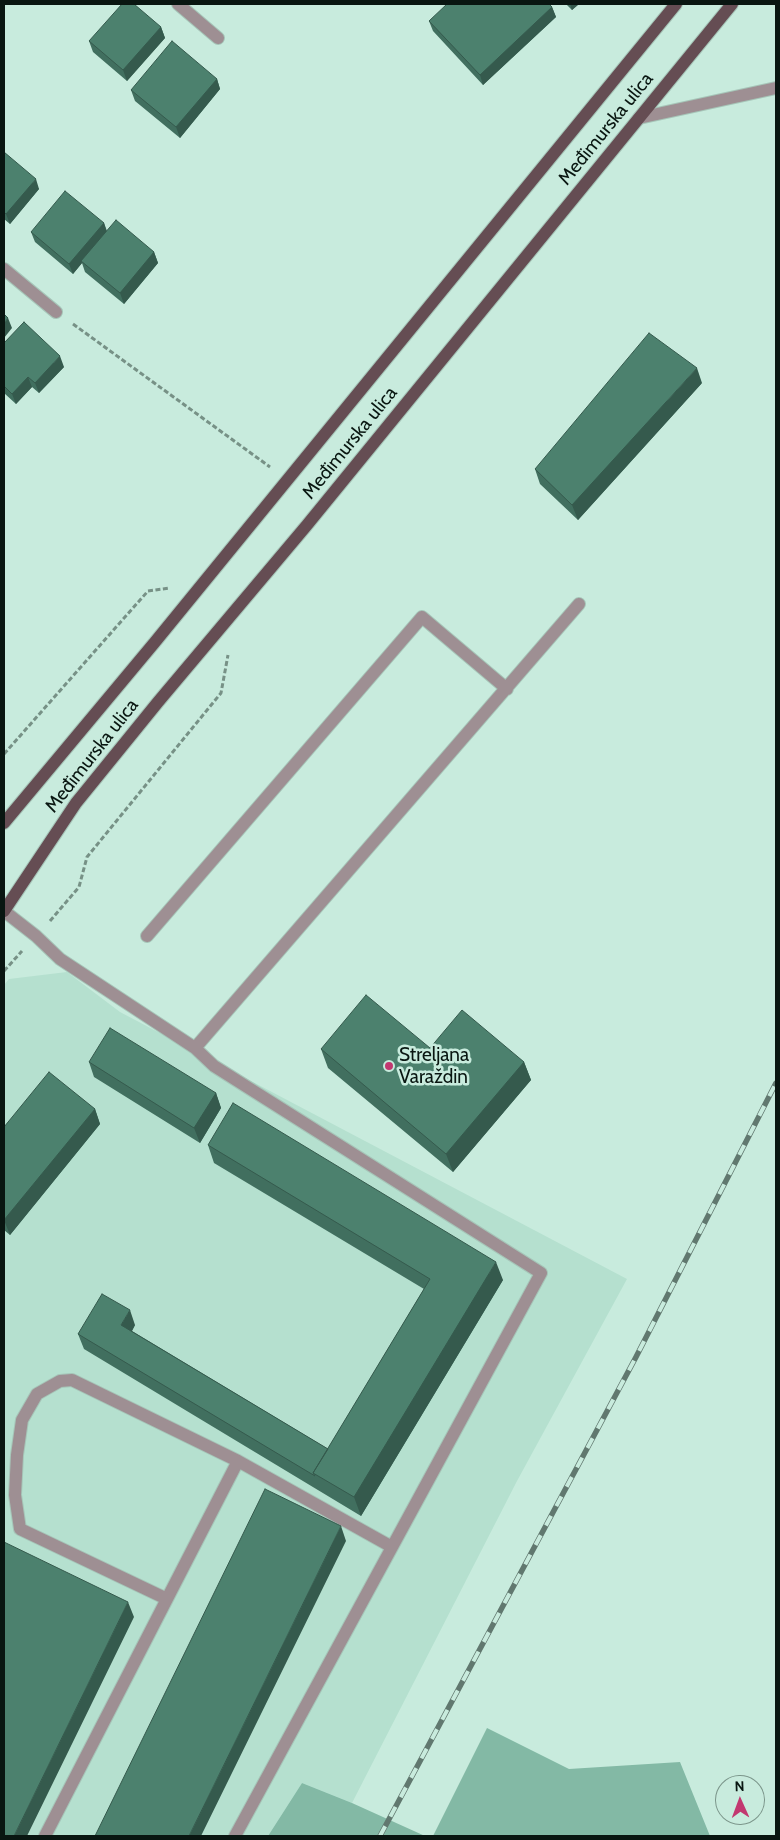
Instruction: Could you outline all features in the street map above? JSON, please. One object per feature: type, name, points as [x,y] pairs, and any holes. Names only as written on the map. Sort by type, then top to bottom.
[{"type":"main road","name":"Međimurska ulica","points":[[4,823],[676,4]]},
{"type":"main road","name":"Međimurska ulica","points":[[4,911],[76,803],[307,525],[732,4]]},
{"type":"street","points":[[178,4],[218,38]]},
{"type":"street","points":[[639,118],[776,88]]},
{"type":"street","points":[[4,268],[56,312]]},
{"type":"street","points":[[195,1048],[579,604]]},
{"type":"street","points":[[147,936],[422,617],[506,689]]},
{"type":"street","points":[[4,911],[36,936],[60,959],[195,1048],[214,1066],[541,1274],[235,1836]]},
{"type":"street","points":[[167,1599],[20,1530],[15,1495],[17,1455],[22,1420],[36,1394],[60,1381],[72,1380],[238,1462],[392,1547]]},
{"type":"street","points":[[45,1836],[238,1462]]},
{"type":"path","points":[[56,312],[287,479]]},
{"type":"path","points":[[4,754],[148,591]]},
{"type":"path","points":[[79,887],[87,856],[221,693]]},
{"type":"shaded area","points":[[67,972],[120,1012],[627,1279],[517,1481],[352,1803],[302,1783],[268,1836],[4,1836],[4,985],[9,979]]},
{"type":"shaded area","points":[[487,1728],[569,1769],[680,1762],[710,1836],[433,1836]]},
{"type":"shaded area","points":[[302,1783],[352,1803],[425,1836],[268,1836]]},
{"type":"building","points":[[122,4],[134,4],[161,27],[123,70],[89,41]]},
{"type":"building","points":[[447,4],[549,4],[552,7],[480,75],[429,21]]},
{"type":"building","points":[[172,41],[217,79],[176,127],[131,90]]},
{"type":"building","points":[[4,152],[36,179],[6,214],[4,212]]},
{"type":"building","points":[[65,191],[104,223],[69,264],[31,232]]},
{"type":"building","points":[[116,220],[154,252],[120,293],[81,261]]},
{"type":"building","points":[[4,314],[8,318],[4,323]]},
{"type":"building","points":[[24,322],[60,356],[35,383],[28,377],[12,394],[4,386],[4,343]]},
{"type":"building","points":[[649,333],[697,368],[572,505],[535,469]]},
{"type":"building","points":[[366,995],[430,1048],[462,1010],[524,1062],[446,1154],[321,1049]]},
{"type":"building","points":[[110,1028],[216,1093],[194,1128],[89,1062]]},
{"type":"building","points":[[49,1072],[95,1109],[4,1220],[4,1127]]},
{"type":"building","points":[[233,1103],[496,1262],[354,1497],[313,1473],[430,1279],[208,1145]]},
{"type":"building","points":[[102,1294],[130,1310],[121,1325],[328,1449],[313,1473],[315,1476],[78,1334]]},
{"type":"building","points":[[265,1489],[341,1526],[189,1836],[95,1836]]},
{"type":"building","points":[[4,1542],[128,1602],[14,1836],[4,1836]]},
{"type":"railway","points":[[380,1836],[636,1357],[776,1083]]},
{"type":"place","name":"Streljana Varaždin","points":[[389,1066]]}]
